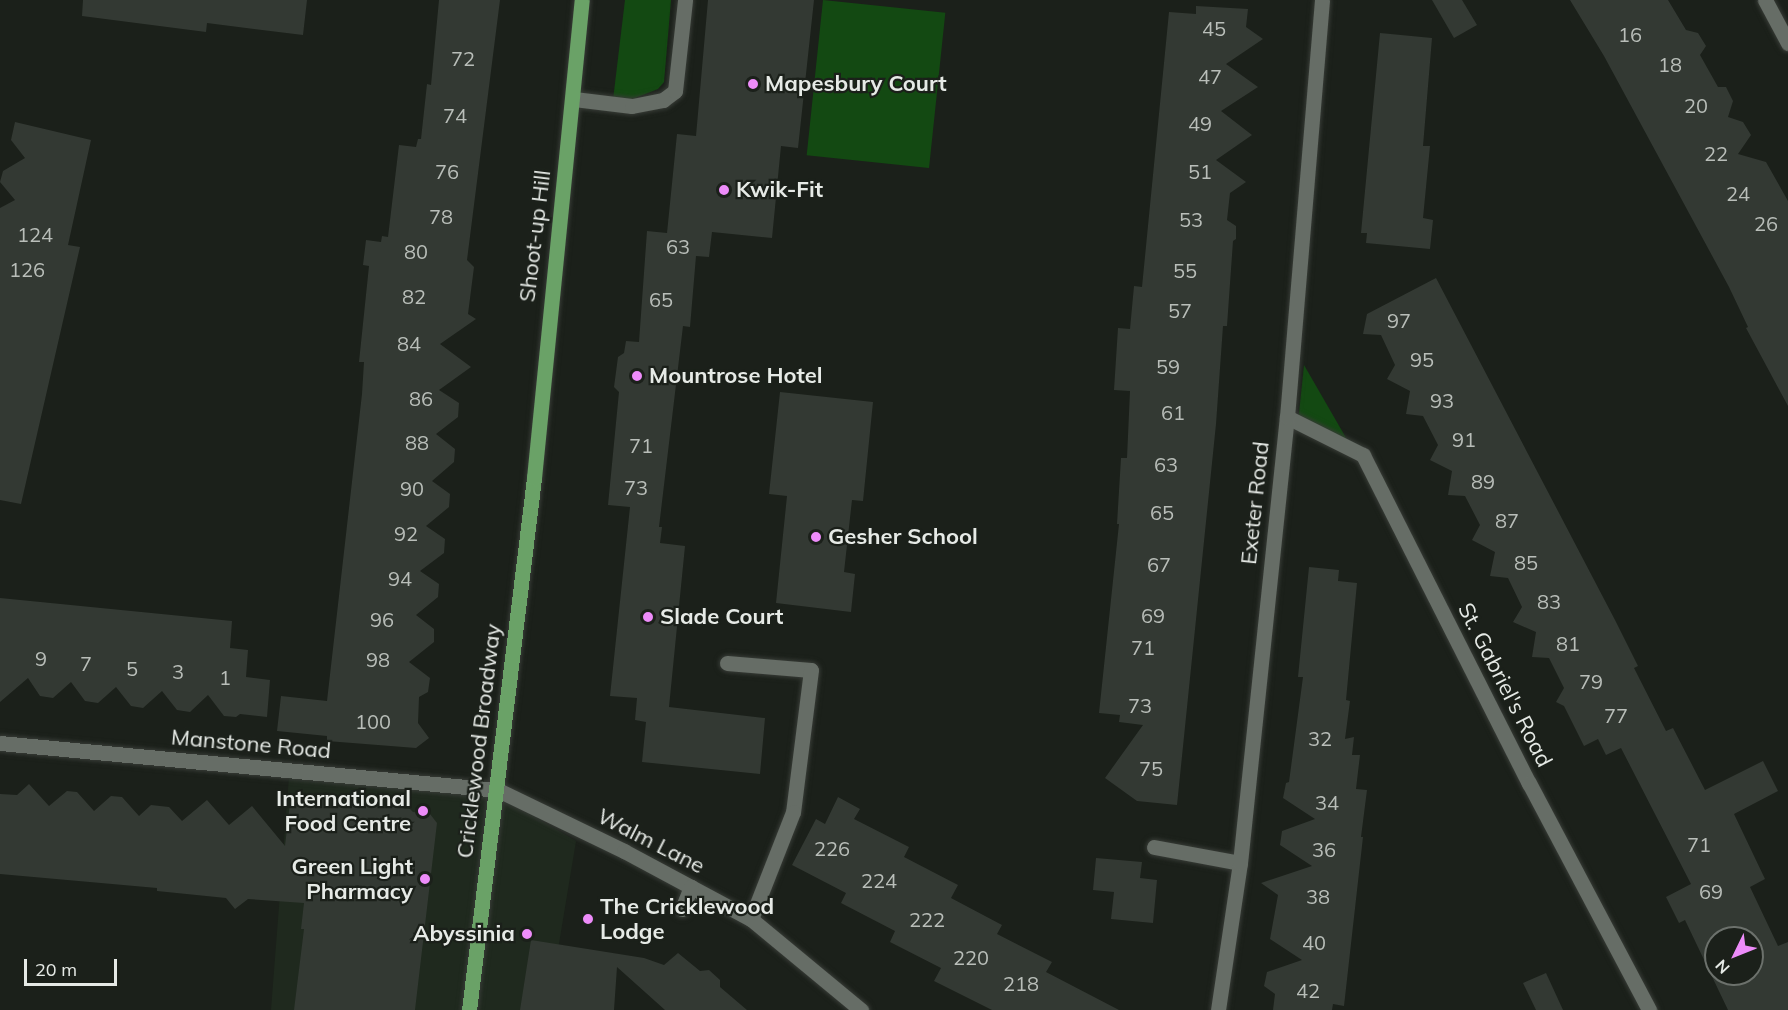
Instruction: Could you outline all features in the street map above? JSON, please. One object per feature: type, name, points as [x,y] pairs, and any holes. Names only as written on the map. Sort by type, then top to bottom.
[{"type":"main road","name":"Shoot-up Hill","points":[[534,478],[549,307],[574,99],[582,0]]},
{"type":"main road","name":"Cricklewood Broadway","points":[[469,1010],[498,790],[534,478]]},
{"type":"street","points":[[574,99],[632,106],[663,100],[675,90],[685,0]]},
{"type":"street","name":"Exeter Road","points":[[1218,1010],[1240,863],[1287,417],[1322,0]]},
{"type":"street","points":[[1765,0],[1788,43]]},
{"type":"street","name":"St. Gabriel's Road","points":[[1287,417],[1363,455],[1529,783],[1649,1010]]},
{"type":"street","points":[[727,663],[811,670],[793,812],[751,919]]},
{"type":"street","name":"Manstone Road","points":[[0,743],[498,790]]},
{"type":"street","name":"Walm Lane","points":[[498,790],[751,919],[861,1010]]},
{"type":"street","points":[[1154,847],[1240,863]]},
{"type":"street","points":[[682,909],[691,887]]},
{"type":"shaded area","points":[[289,777],[489,790],[576,841],[548,1010],[271,1010]]},
{"type":"green space","points":[[625,0],[671,0],[664,82],[658,89],[630,100],[613,100]]},
{"type":"green space","points":[[823,0],[945,13],[929,168],[807,155]]},
{"type":"green space","points":[[1304,365],[1353,450],[1298,423]]},
{"type":"building","points":[[83,0],[307,0],[303,35],[207,23],[206,32],[82,16]]},
{"type":"building","points":[[439,0],[500,0],[467,260],[474,267],[468,314],[476,319],[440,344],[471,367],[439,390],[459,403],[458,417],[436,434],[455,449],[454,462],[432,481],[450,494],[449,507],[426,526],[445,539],[444,553],[420,571],[439,584],[438,597],[416,615],[434,629],[434,642],[409,662],[430,678],[428,692],[419,697],[418,723],[429,738],[416,748],[327,741],[327,736],[277,731],[281,696],[327,701],[362,394],[364,362],[359,362],[369,266],[363,265],[366,240],[381,242],[382,236],[388,237],[399,145],[416,147],[418,139],[421,139],[427,84],[431,85]]},
{"type":"building","points":[[708,0],[814,0],[798,148],[781,146],[772,238],[712,232],[709,257],[696,256],[690,327],[683,326],[659,527],[662,527],[660,543],[685,546],[669,707],[765,718],[760,774],[642,762],[646,722],[635,720],[637,698],[610,696],[630,507],[608,505],[619,392],[614,387],[618,357],[624,353],[626,341],[639,342],[647,231],[667,233],[677,134],[696,136]]},
{"type":"building","points":[[1432,0],[1462,0],[1477,25],[1454,38]]},
{"type":"building","points":[[1570,0],[1668,0],[1686,30],[1698,33],[1706,46],[1700,55],[1718,87],[1726,87],[1733,101],[1728,117],[1743,122],[1751,135],[1738,154],[1766,162],[1788,201],[1788,406],[1746,328],[1748,327],[1729,287],[1604,56]]},
{"type":"building","points":[[1196,6],[1248,9],[1246,27],[1263,39],[1226,64],[1258,87],[1221,111],[1252,135],[1216,160],[1246,182],[1230,193],[1227,220],[1236,226],[1236,239],[1233,241],[1227,326],[1223,326],[1216,424],[1177,805],[1137,801],[1105,778],[1143,725],[1119,722],[1120,715],[1099,713],[1119,524],[1117,524],[1121,458],[1127,458],[1130,391],[1114,390],[1118,328],[1130,329],[1134,286],[1142,287],[1169,12],[1196,14]]},
{"type":"building","points":[[1380,33],[1432,38],[1423,146],[1430,146],[1423,218],[1433,220],[1430,249],[1366,243],[1367,233],[1361,233]]},
{"type":"building","points":[[15,122],[91,140],[68,245],[80,247],[21,504],[0,500],[0,208],[15,200],[0,182],[3,171],[25,158],[11,140]]},
{"type":"building","points":[[1436,278],[1615,620],[1638,666],[1634,668],[1666,731],[1673,728],[1705,790],[1763,761],[1778,791],[1734,814],[1765,879],[1750,887],[1778,946],[1788,942],[1788,1010],[1728,1010],[1717,986],[1764,986],[1764,926],[1704,926],[1704,960],[1685,920],[1679,923],[1666,897],[1691,884],[1621,748],[1606,755],[1598,739],[1584,746],[1564,706],[1556,702],[1564,688],[1549,658],[1532,657],[1536,632],[1513,622],[1522,607],[1508,578],[1490,576],[1495,552],[1472,540],[1480,525],[1465,496],[1448,495],[1452,471],[1430,460],[1438,445],[1423,416],[1406,414],[1410,391],[1387,379],[1395,365],[1381,335],[1363,334],[1367,314]]},
{"type":"building","name":"Gesher School","points":[[780,392],[873,402],[863,501],[852,500],[844,572],[855,574],[851,612],[776,603],[787,496],[769,494]]},
{"type":"building","points":[[1309,567],[1339,570],[1338,581],[1357,583],[1346,700],[1350,701],[1345,739],[1354,737],[1352,755],[1360,755],[1356,789],[1367,790],[1344,1006],[1333,1004],[1332,1010],[1273,1010],[1275,994],[1264,986],[1267,972],[1302,960],[1270,939],[1278,895],[1261,883],[1312,866],[1280,845],[1282,831],[1315,819],[1283,798],[1286,783],[1289,782],[1303,677],[1298,677]]},
{"type":"building","points":[[0,598],[232,621],[230,648],[248,650],[246,677],[270,680],[267,717],[240,714],[236,717],[224,716],[208,695],[190,712],[177,710],[162,691],[143,708],[131,706],[116,687],[98,703],[85,701],[71,682],[53,698],[40,696],[28,678],[0,702]]},
{"type":"building","points":[[29,784],[49,806],[67,791],[77,792],[94,811],[111,796],[122,797],[139,816],[151,805],[169,807],[182,821],[207,800],[229,825],[252,806],[285,846],[291,794],[410,809],[413,812],[430,814],[437,823],[415,1010],[294,1010],[304,929],[301,929],[304,903],[248,899],[235,909],[226,898],[157,891],[157,888],[0,874],[0,794],[17,795]]},
{"type":"building","points":[[838,797],[860,809],[854,819],[909,847],[904,857],[958,885],[951,898],[1002,925],[997,934],[1052,962],[1046,972],[1119,1010],[992,1010],[934,981],[941,968],[890,942],[895,931],[841,903],[846,893],[792,865],[816,819],[825,824]]},
{"type":"building","points":[[1096,858],[1142,862],[1140,878],[1157,880],[1153,923],[1111,919],[1114,892],[1093,890]]},
{"type":"building","points":[[531,940],[644,958],[664,965],[678,953],[700,971],[709,970],[720,980],[720,987],[747,1010],[665,1010],[617,967],[614,1010],[520,1010]]},
{"type":"building","points":[[1546,973],[1563,1010],[1536,1010],[1523,983]]},
{"type":"place","name":"Mapesbury Court","points":[[753,84]]},
{"type":"place","name":"Kwik-Fit","points":[[724,190]]},
{"type":"place","name":"Mountrose Hotel","points":[[637,376]]},
{"type":"place","name":"Gesher School","points":[[816,537]]},
{"type":"place","name":"Slade Court","points":[[648,617]]},
{"type":"place","name":"International Food Centre","points":[[423,811]]},
{"type":"place","name":"Green Light Pharmacy","points":[[425,879]]},
{"type":"place","name":"The Cricklewood Lodge","points":[[588,919]]},
{"type":"place","name":"Abyssinia","points":[[527,934]]}]
